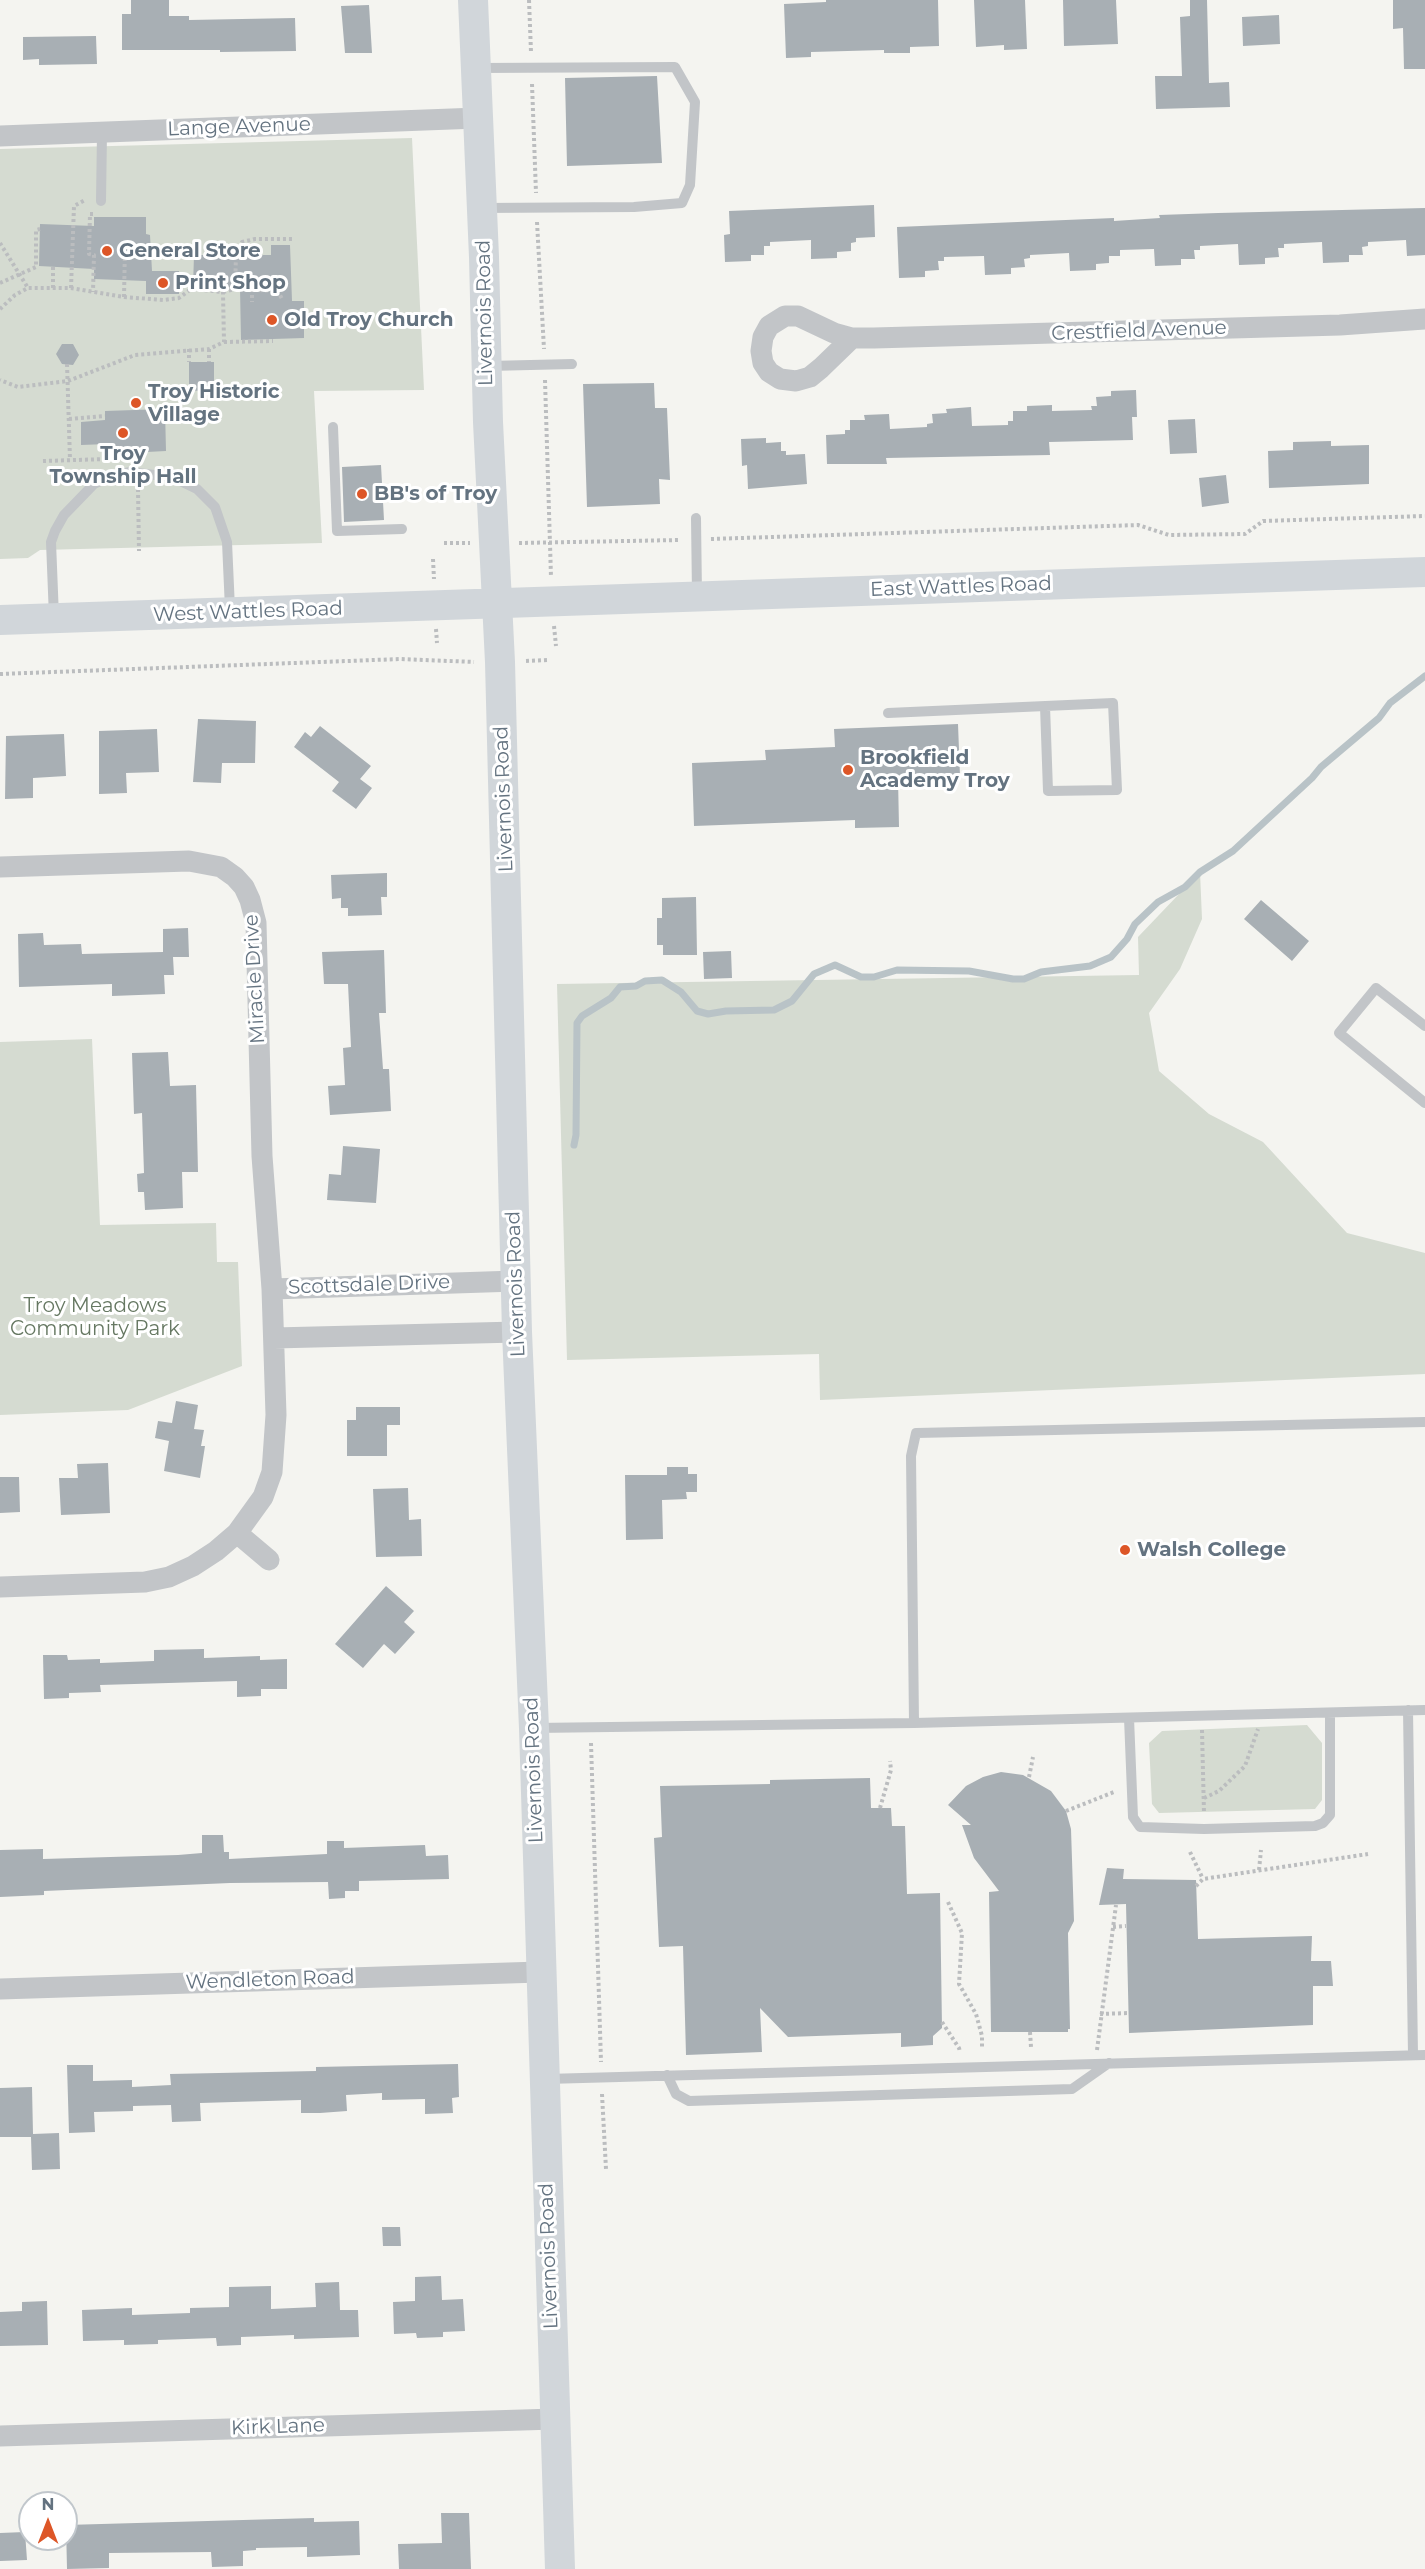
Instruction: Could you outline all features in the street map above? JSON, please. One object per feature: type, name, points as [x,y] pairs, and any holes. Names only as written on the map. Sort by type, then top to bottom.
[{"type":"main road","name":"Livernois Road","points":[[473,0],[486,366],[500,662],[517,1332],[534,1728],[543,2079],[560,2569]]},
{"type":"main road","name":"East Wattles Road","points":[[497,603],[1425,572]]},
{"type":"main road","name":"West Wattles Road","points":[[0,620],[497,603]]},
{"type":"street","name":"Lange Avenue","points":[[0,136],[478,118]]},
{"type":"street","name":"Crestfield Avenue","points":[[852,338],[1340,325],[1425,319]]},
{"type":"street","name":"Miracle Drive","points":[[0,867],[189,861],[221,867],[236,877],[244,886],[256,923],[262,1156],[272,1289]]},
{"type":"street","name":"Scottsdale Drive","points":[[0,1587],[145,1582],[169,1577],[193,1566],[216,1551],[237,1533],[262,1497],[272,1472],[276,1433],[272,1289],[516,1281]]},
{"type":"street","points":[[274,1338],[517,1332]]},
{"type":"street","points":[[237,1533],[269,1560]]},
{"type":"street","name":"Wendleton Road","points":[[0,1989],[540,1972]]},
{"type":"street","name":"Kirk Lane","points":[[0,2436],[555,2419]]},
{"type":"lane","points":[[476,68],[675,67],[695,102],[690,185],[682,203],[634,207],[482,208]]},
{"type":"lane","points":[[101,201],[102,133]]},
{"type":"lane","points":[[486,366],[572,364]]},
{"type":"lane","points":[[333,427],[337,531],[402,529]]},
{"type":"lane","points":[[54,619],[51,542],[64,514],[94,484],[112,476],[138,472],[172,477],[197,489],[215,507],[227,542],[230,612]]},
{"type":"lane","points":[[696,518],[697,595]]},
{"type":"lane","points":[[888,713],[1045,706],[1113,703],[1117,790],[1048,791],[1045,706]]},
{"type":"lane","points":[[1425,1026],[1376,988],[1339,1033],[1425,1103]]},
{"type":"lane","points":[[914,1724],[911,1456],[916,1433],[1425,1422]]},
{"type":"lane","points":[[1408,1710],[1413,2055]]},
{"type":"lane","points":[[534,1728],[914,1724],[1425,1710]]},
{"type":"lane","points":[[1129,1718],[1133,1817],[1140,1827],[1156,1829],[1237,1828],[1315,1826],[1323,1823],[1330,1815],[1330,1713]]},
{"type":"lane","points":[[543,2079],[1425,2055]]},
{"type":"lane","points":[[667,2075],[676,2094],[682,2099],[701,2101],[1072,2089],[1109,2063]]},
{"type":"path","points":[[529,0],[531,60]]},
{"type":"path","points":[[532,80],[536,196]]},
{"type":"path","points":[[71,288],[74,206],[82,200],[101,201],[101,214],[90,214],[89,254],[94,255],[93,292]]},
{"type":"path","points":[[537,219],[544,352]]},
{"type":"path","points":[[0,283],[36,267],[36,230],[40,229]]},
{"type":"path","points":[[235,289],[236,255],[243,242],[255,239],[292,239]]},
{"type":"path","points":[[0,243],[28,288]]},
{"type":"path","points":[[124,297],[125,246]]},
{"type":"path","points":[[53,267],[53,288]]},
{"type":"path","points":[[0,309],[15,295],[28,288],[71,288],[124,297],[163,300],[179,298],[191,289],[223,292],[252,289],[278,291],[282,298]]},
{"type":"path","points":[[252,289],[252,302]]},
{"type":"path","points":[[223,292],[224,342]]},
{"type":"path","points":[[0,380],[18,387],[68,381],[135,355],[209,349],[224,342],[273,341]]},
{"type":"path","points":[[189,349],[189,362]]},
{"type":"path","points":[[209,349],[209,362]]},
{"type":"path","points":[[67,364],[70,460]]},
{"type":"path","points":[[544,378],[550,562]]},
{"type":"path","points":[[69,419],[105,416]]},
{"type":"path","points":[[43,461],[137,457],[139,551]]},
{"type":"path","points":[[530,543],[696,540],[1138,525],[1169,535],[1245,534],[1263,521],[1425,516]]},
{"type":"path","points":[[0,674],[401,659],[459,662]]},
{"type":"path","points":[[1204,1798],[1219,1791],[1245,1766],[1259,1727]]},
{"type":"path","points":[[591,1729],[601,2064]]},
{"type":"path","points":[[1202,1729],[1203,1814]]},
{"type":"path","points":[[1029,1777],[1033,1757]]},
{"type":"path","points":[[880,1808],[891,1770],[890,1761]]},
{"type":"path","points":[[1066,1811],[1114,1792]]},
{"type":"path","points":[[1259,1869],[1262,1850]]},
{"type":"path","points":[[1190,1852],[1203,1879]]},
{"type":"path","points":[[1196,1886],[1203,1879],[1368,1854]]},
{"type":"path","points":[[948,1902],[962,1933],[959,1984],[976,2014],[982,2036],[982,2048]]},
{"type":"path","points":[[1096,2050],[1116,1905]]},
{"type":"path","points":[[1113,1927],[1126,1926]]},
{"type":"path","points":[[1100,2014],[1129,2013]]},
{"type":"path","points":[[942,2022],[959,2048],[960,2054]]},
{"type":"path","points":[[1030,2032],[1031,2047]]},
{"type":"path","points":[[602,2087],[606,2169]]},
{"type":"green space","name":"Troy Historic Village","points":[[412,138],[424,390],[314,391],[322,543],[40,550],[28,558],[0,559],[0,149]]},
{"type":"green space","points":[[1200,872],[1202,919],[1180,969],[1149,1013],[1159,1071],[1209,1114],[1263,1142],[1347,1233],[1425,1253],[1425,1374],[820,1400],[819,1354],[567,1360],[557,984],[1139,975],[1138,937]]},
{"type":"green space","name":"Troy Meadows Community Park","points":[[92,1039],[100,1225],[216,1223],[217,1262],[238,1262],[242,1366],[128,1410],[0,1415],[0,1042]]},
{"type":"green space","points":[[1307,1725],[1322,1743],[1322,1800],[1315,1809],[1159,1813],[1152,1804],[1149,1743],[1162,1731]]},
{"type":"building","points":[[131,0],[169,0],[169,16],[189,16],[189,20],[295,18],[296,51],[122,50],[122,14],[131,14]]},
{"type":"building","points":[[826,0],[938,0],[939,46],[910,47],[910,53],[884,53],[884,50],[811,52],[811,57],[786,58],[784,4],[826,2]]},
{"type":"building","points":[[974,0],[1025,0],[1027,49],[1004,50],[1004,45],[976,47]]},
{"type":"building","points":[[1063,0],[1116,0],[1118,44],[1064,46]]},
{"type":"building","points":[[1190,0],[1207,0],[1209,83],[1229,82],[1230,107],[1156,109],[1155,76],[1182,76],[1180,17],[1190,16]]},
{"type":"building","points":[[1393,0],[1425,0],[1425,69],[1404,69],[1403,28],[1393,29]]},
{"type":"building","points":[[369,5],[372,53],[345,53],[341,6]]},
{"type":"building","points":[[1279,15],[1280,44],[1243,46],[1242,17]]},
{"type":"building","points":[[96,36],[97,64],[39,65],[39,59],[23,60],[23,37]]},
{"type":"building","points":[[657,76],[662,163],[567,166],[565,78]]},
{"type":"building","points":[[874,205],[875,237],[856,238],[856,242],[851,243],[851,251],[837,252],[837,258],[811,259],[811,240],[770,242],[770,246],[764,246],[764,255],[751,255],[751,261],[725,262],[724,235],[730,234],[729,211]]},
{"type":"building","points":[[1425,208],[1425,255],[1407,256],[1406,240],[1368,242],[1368,246],[1362,247],[1363,255],[1349,255],[1349,262],[1323,263],[1322,242],[1284,244],[1284,248],[1278,248],[1279,257],[1265,258],[1265,264],[1239,265],[1238,244],[1200,246],[1200,250],[1194,250],[1195,259],[1181,259],[1181,265],[1155,266],[1154,249],[1120,250],[1120,256],[1109,256],[1109,263],[1096,264],[1096,270],[1070,271],[1069,253],[1030,255],[1030,258],[1024,259],[1025,267],[1011,268],[1011,274],[985,275],[984,256],[944,257],[944,261],[938,261],[939,270],[925,271],[925,277],[899,278],[897,227],[1114,218],[1114,221],[1160,218],[1159,215]]},
{"type":"building","points":[[94,217],[146,217],[146,234],[150,235],[152,271],[179,271],[179,294],[146,294],[146,281],[94,279],[94,269],[39,266],[40,224],[94,226]]},
{"type":"building","points":[[271,245],[290,245],[292,301],[304,301],[304,338],[241,340],[240,288],[193,287],[194,255],[271,255]]},
{"type":"building","points":[[62,344],[73,344],[79,355],[73,365],[62,364],[56,354]]},
{"type":"building","points":[[189,362],[214,362],[214,390],[189,391]]},
{"type":"building","points":[[654,383],[655,408],[667,408],[670,480],[659,479],[660,504],[587,507],[583,384]]},
{"type":"building","points":[[1136,390],[1137,417],[1132,417],[1133,440],[1049,442],[1050,455],[886,458],[887,464],[827,464],[826,435],[845,434],[845,430],[850,430],[850,420],[865,420],[864,415],[889,414],[890,429],[927,427],[927,424],[933,423],[932,414],[947,413],[946,409],[971,407],[972,426],[1008,425],[1008,421],[1013,421],[1013,411],[1027,411],[1027,406],[1052,405],[1052,411],[1092,410],[1091,406],[1097,406],[1096,397],[1111,396],[1111,391]]},
{"type":"building","name":"Troy Township Hall","points":[[165,409],[166,451],[108,454],[107,444],[81,445],[81,422],[105,420],[105,411]]},
{"type":"building","points":[[1195,419],[1197,453],[1170,454],[1168,420]]},
{"type":"building","points":[[766,438],[766,443],[781,442],[781,451],[786,451],[786,455],[805,454],[807,484],[748,489],[747,465],[742,466],[741,439]]},
{"type":"building","points":[[1331,441],[1331,446],[1369,445],[1369,484],[1269,488],[1268,451],[1293,450],[1293,442]]},
{"type":"building","name":"BB's of Troy","points":[[381,465],[384,520],[344,522],[342,467]]},
{"type":"building","points":[[1226,475],[1229,503],[1202,507],[1199,478]]},
{"type":"building","points":[[198,719],[256,721],[255,763],[222,763],[221,783],[193,782]]},
{"type":"building","points":[[958,724],[960,776],[898,778],[899,827],[855,828],[855,820],[694,826],[692,763],[766,760],[765,750],[835,747],[834,729]]},
{"type":"building","points":[[320,726],[371,766],[360,779],[372,788],[356,809],[332,791],[339,782],[294,747],[305,732],[311,737]]},
{"type":"building","points":[[157,729],[159,772],[126,773],[127,793],[99,794],[99,731]]},
{"type":"building","points":[[64,734],[66,776],[33,778],[33,798],[5,799],[6,736]]},
{"type":"building","points":[[387,873],[387,897],[381,897],[382,915],[348,916],[348,908],[341,908],[341,898],[332,899],[331,875]]},
{"type":"building","points":[[696,897],[697,955],[663,955],[663,945],[657,945],[657,918],[662,918],[662,898]]},
{"type":"building","points":[[1261,900],[1309,941],[1292,961],[1244,919]]},
{"type":"building","points":[[188,928],[189,957],[173,957],[174,975],[164,975],[165,994],[112,996],[112,984],[19,987],[18,934],[43,933],[44,945],[81,944],[82,954],[163,952],[163,929]]},
{"type":"building","points":[[384,950],[386,1013],[379,1013],[383,1069],[389,1069],[391,1111],[330,1115],[328,1086],[345,1085],[343,1048],[351,1047],[348,984],[324,984],[322,952]]},
{"type":"building","points":[[731,951],[732,978],[704,979],[703,952]]},
{"type":"building","points":[[168,1052],[170,1086],[196,1085],[198,1172],[182,1172],[183,1208],[145,1210],[144,1192],[138,1192],[137,1174],[144,1173],[142,1113],[134,1114],[132,1053]]},
{"type":"building","points":[[343,1146],[380,1149],[376,1203],[327,1200],[329,1174],[341,1175]]},
{"type":"building","points":[[176,1401],[198,1405],[194,1429],[204,1430],[201,1446],[205,1446],[200,1478],[164,1471],[169,1441],[155,1438],[158,1421],[172,1423]]},
{"type":"building","points":[[356,1407],[400,1407],[400,1425],[387,1425],[387,1456],[347,1456],[347,1420],[356,1420]]},
{"type":"building","points":[[108,1463],[110,1513],[61,1515],[59,1478],[78,1478],[77,1464]]},
{"type":"building","points":[[667,1467],[688,1467],[688,1474],[697,1474],[697,1492],[686,1492],[687,1499],[662,1500],[663,1539],[626,1540],[625,1475],[667,1475]]},
{"type":"building","points":[[0,1477],[19,1477],[20,1512],[0,1513]]},
{"type":"building","points":[[408,1488],[409,1520],[421,1519],[422,1556],[376,1557],[373,1489]]},
{"type":"building","points":[[386,1586],[414,1611],[404,1622],[415,1632],[395,1654],[384,1644],[363,1668],[335,1644]]},
{"type":"building","points":[[204,1649],[204,1658],[260,1656],[260,1660],[287,1659],[287,1689],[261,1689],[261,1696],[237,1697],[237,1681],[100,1685],[101,1692],[69,1693],[69,1698],[44,1699],[43,1655],[67,1655],[68,1660],[100,1659],[100,1663],[154,1661],[154,1650]]},
{"type":"building","points":[[1001,1772],[1023,1775],[1051,1791],[1066,1811],[1071,1829],[1074,1921],[1068,1933],[1070,2029],[1068,2032],[991,2032],[989,1892],[999,1891],[974,1858],[962,1825],[971,1825],[948,1805],[966,1786],[983,1777]]},
{"type":"building","points":[[870,1778],[871,1808],[891,1808],[892,1826],[905,1826],[907,1894],[940,1893],[942,2028],[933,2036],[933,2045],[901,2047],[901,2033],[788,2037],[760,2008],[762,2052],[686,2055],[683,1946],[659,1947],[654,1838],[662,1837],[660,1786],[770,1784],[770,1780]]},
{"type":"building","points":[[202,1835],[223,1835],[224,1852],[229,1852],[229,1859],[327,1854],[327,1841],[344,1841],[344,1848],[425,1845],[426,1856],[448,1855],[449,1879],[359,1881],[359,1891],[345,1891],[345,1898],[329,1899],[328,1882],[230,1883],[44,1891],[44,1895],[0,1897],[0,1850],[43,1849],[43,1859],[178,1855],[202,1853]]},
{"type":"building","points":[[1107,1868],[1124,1869],[1123,1879],[1196,1880],[1198,1939],[1312,1936],[1311,1961],[1331,1961],[1333,1986],[1313,1986],[1313,2025],[1129,2033],[1126,1904],[1099,1905]]},
{"type":"building","points":[[458,2064],[459,2097],[452,2098],[453,2113],[425,2114],[425,2099],[382,2100],[382,2093],[346,2095],[347,2111],[320,2113],[301,2113],[301,2100],[200,2103],[201,2121],[172,2122],[171,2105],[133,2106],[133,2111],[94,2112],[95,2132],[69,2133],[67,2065],[93,2065],[93,2081],[132,2080],[132,2087],[171,2085],[170,2074],[316,2071],[316,2067]]},
{"type":"building","points":[[32,2087],[33,2134],[59,2133],[60,2169],[32,2170],[31,2137],[0,2137],[0,2088]]},
{"type":"building","points":[[382,2227],[400,2227],[401,2246],[383,2246]]},
{"type":"building","points":[[441,2276],[442,2300],[463,2299],[465,2331],[443,2332],[443,2337],[417,2338],[416,2333],[394,2334],[393,2302],[415,2301],[415,2277]]},
{"type":"building","points":[[339,2282],[340,2310],[358,2310],[359,2337],[294,2339],[294,2335],[241,2337],[241,2345],[217,2346],[216,2338],[158,2340],[158,2344],[124,2345],[124,2340],[83,2341],[82,2310],[132,2308],[132,2315],[190,2313],[190,2308],[229,2307],[229,2287],[271,2286],[271,2309],[316,2307],[315,2283]]},
{"type":"building","points":[[47,2301],[48,2345],[0,2346],[0,2312],[22,2311],[22,2302]]},
{"type":"building","points":[[441,2513],[469,2513],[471,2569],[399,2569],[398,2544],[442,2543]]},
{"type":"building","points":[[314,2518],[314,2522],[359,2521],[360,2555],[307,2557],[307,2547],[256,2548],[256,2550],[243,2551],[243,2566],[212,2567],[211,2552],[109,2553],[109,2568],[67,2569],[67,2551],[78,2551],[78,2525]]},
{"type":"building","points":[[18,2532],[18,2551],[26,2551],[27,2560],[0,2561],[0,2533]]},
{"type":"waterway","points":[[574,1145],[577,1023],[582,1016],[611,998],[620,987],[636,986],[645,981],[662,980],[681,992],[697,1011],[708,1014],[726,1011],[774,1010],[792,1001],[814,974],[835,965],[861,977],[874,977],[897,970],[969,971],[1013,979],[1024,979],[1041,972],[1090,966],[1111,957],[1127,939],[1135,924],[1158,902],[1185,887],[1200,872],[1233,851],[1321,767],[1379,718],[1390,703],[1425,676]]},
{"type":"place","name":"General Store","points":[[107,251]]},
{"type":"place","name":"Print Shop","points":[[163,283]]},
{"type":"place","name":"Old Troy Church","points":[[272,320]]},
{"type":"place","name":"Troy Historic Village","points":[[136,403]]},
{"type":"place","name":"Troy Township Hall","points":[[123,433]]},
{"type":"place","name":"BB's of Troy","points":[[362,494]]},
{"type":"place","name":"Brookfield Academy Troy","points":[[848,770]]},
{"type":"place","name":"Walsh College","points":[[1125,1550]]}]
